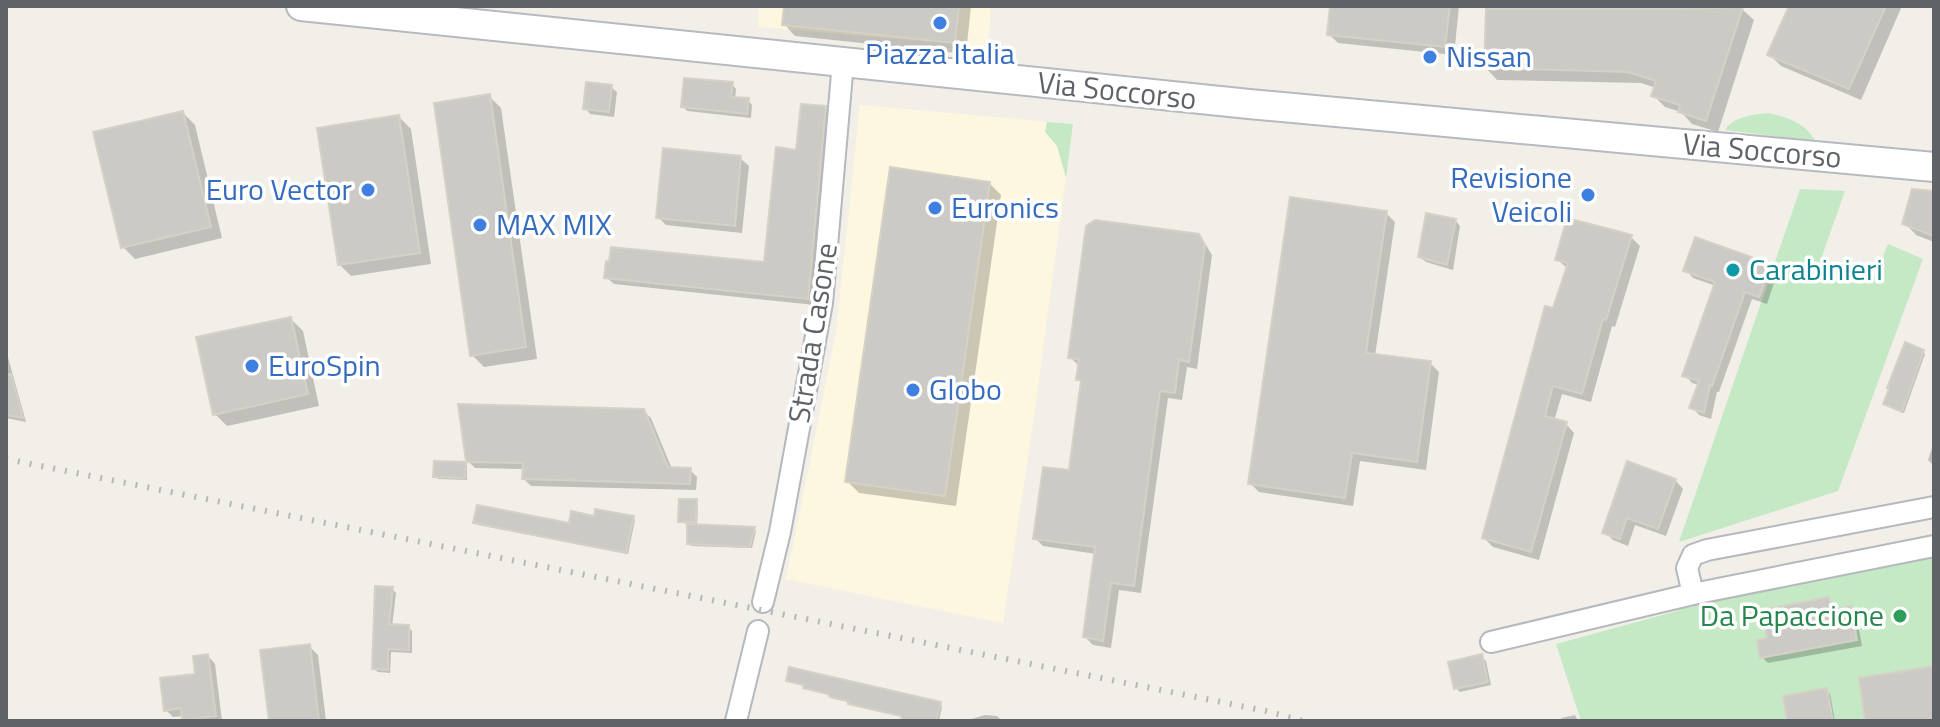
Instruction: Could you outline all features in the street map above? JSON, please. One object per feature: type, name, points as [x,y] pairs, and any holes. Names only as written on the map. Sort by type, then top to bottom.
[{"type":"main road","name":"Via Soccorso","points":[[301,6],[476,15],[843,62],[1264,106],[1934,167]]},
{"type":"street","name":"Strada Casone","points":[[763,602],[780,532],[822,303],[843,62]]},
{"type":"street","points":[[1693,594],[1687,568],[1693,555],[1934,507]]},
{"type":"street","points":[[1491,642],[1693,594],[1934,546]]},
{"type":"street","points":[[736,721],[758,631]]},
{"type":"shaded area","points":[[759,6],[991,6],[988,47],[758,27]]},
{"type":"shaded area","points":[[860,105],[1073,124],[1003,623],[786,579],[836,333]]},
{"type":"green space","points":[[1768,113],[1795,122],[1807,130],[1815,141],[1725,130],[1739,119]]},
{"type":"green space","points":[[1047,122],[1073,124],[1066,178],[1057,146],[1045,132]]},
{"type":"green space","points":[[1800,189],[1845,191],[1821,259],[1875,277],[1888,244],[1923,259],[1838,491],[1679,542]]},
{"type":"green space","points":[[1934,553],[1934,721],[1581,721],[1556,644],[1677,611],[1710,598]]},
{"type":"building","points":[[784,6],[959,6],[955,43],[782,25]]},
{"type":"building","points":[[1330,6],[1450,6],[1445,47],[1327,35]]},
{"type":"building","points":[[1789,6],[1886,6],[1849,89],[1767,55]]},
{"type":"building","points":[[1743,7],[1706,121],[1678,112],[1680,105],[1651,96],[1656,81],[1628,72],[1484,68],[1486,9]]},
{"type":"building","points":[[684,78],[733,82],[731,97],[749,98],[747,114],[681,107]]},
{"type":"building","points":[[586,82],[612,85],[609,112],[583,109]]},
{"type":"building","name":"MAX MIX","points":[[490,94],[526,347],[470,356],[434,103]]},
{"type":"building","points":[[801,104],[826,106],[808,299],[604,278],[611,247],[764,262],[776,147],[796,150]]},
{"type":"building","points":[[183,111],[211,227],[121,248],[93,132]]},
{"type":"building","name":"Euro Vector","points":[[399,115],[420,253],[338,265],[317,128]]},
{"type":"building","points":[[663,148],[741,156],[735,226],[656,218]]},
{"type":"building","points":[[890,167],[990,182],[945,496],[845,482]]},
{"type":"building","points":[[1912,189],[1934,191],[1934,236],[1902,224]]},
{"type":"building","points":[[1290,197],[1387,211],[1366,353],[1431,361],[1417,462],[1352,453],[1345,498],[1248,484]]},
{"type":"building","points":[[1426,213],[1456,219],[1447,265],[1418,257]]},
{"type":"building","points":[[1567,218],[1632,235],[1606,320],[1603,319],[1582,394],[1553,386],[1545,416],[1567,422],[1531,552],[1482,538],[1545,306],[1553,308],[1568,263],[1555,260]]},
{"type":"building","points":[[1095,220],[1199,234],[1205,245],[1189,362],[1179,360],[1175,393],[1160,391],[1134,586],[1111,583],[1103,641],[1083,637],[1095,547],[1033,539],[1043,467],[1069,470],[1081,380],[1076,380],[1079,359],[1068,358],[1086,226]]},
{"type":"building","points":[[1695,237],[1771,264],[1759,297],[1745,292],[1710,385],[1704,413],[1689,408],[1699,381],[1682,376],[1715,282],[1683,271]]},
{"type":"building","name":"EuroSpin","points":[[291,317],[308,394],[213,415],[196,337]]},
{"type":"building","points":[[1905,342],[1924,350],[1902,412],[1883,404]]},
{"type":"building","points":[[11,374],[23,418],[6,415],[6,375]]},
{"type":"building","points":[[458,404],[644,409],[668,467],[691,468],[690,484],[522,479],[523,463],[466,462]]},
{"type":"building","points":[[434,461],[466,462],[465,478],[433,477]]},
{"type":"building","points":[[1627,461],[1676,479],[1658,529],[1627,518],[1620,539],[1602,533]]},
{"type":"building","points":[[679,499],[697,499],[696,522],[678,522]]},
{"type":"building","points":[[477,505],[569,523],[571,511],[594,516],[595,509],[634,516],[626,553],[473,523]]},
{"type":"building","points":[[687,524],[755,527],[750,547],[687,544]]},
{"type":"building","points":[[375,586],[393,587],[389,624],[409,625],[409,650],[388,649],[388,670],[372,669]]},
{"type":"building","points":[[1829,597],[1832,610],[1851,606],[1857,640],[1760,658],[1757,640],[1767,638],[1762,610]]},
{"type":"building","points":[[310,644],[319,721],[269,721],[260,650]]},
{"type":"building","points":[[208,654],[216,716],[182,720],[181,708],[164,711],[160,678],[195,674],[193,656]]},
{"type":"building","points":[[1482,654],[1488,682],[1454,689],[1448,662]]},
{"type":"building","points":[[1934,666],[1934,721],[1865,721],[1859,678]]},
{"type":"building","points":[[789,667],[941,702],[936,721],[902,721],[901,716],[848,704],[848,701],[803,688],[804,685],[786,681]]},
{"type":"building","points":[[1827,688],[1833,721],[1787,721],[1783,696]]},
{"type":"railway","points":[[6,459],[1266,711],[1303,721]]},
{"type":"place","name":"Piazza Italia","points":[[940,23]]},
{"type":"place","name":"Nissan","points":[[1430,57]]},
{"type":"place","name":"Euro Vector","points":[[368,190]]},
{"type":"place","name":"Revisione Veicoli","points":[[1588,195]]},
{"type":"place","name":"Euronics","points":[[935,208]]},
{"type":"place","name":"MAX MIX","points":[[480,225]]},
{"type":"place","name":"Carabinieri","points":[[1733,270]]},
{"type":"place","name":"EuroSpin","points":[[252,366]]},
{"type":"place","name":"Globo","points":[[913,390]]},
{"type":"place","name":"Da Papaccione","points":[[1900,616]]}]
